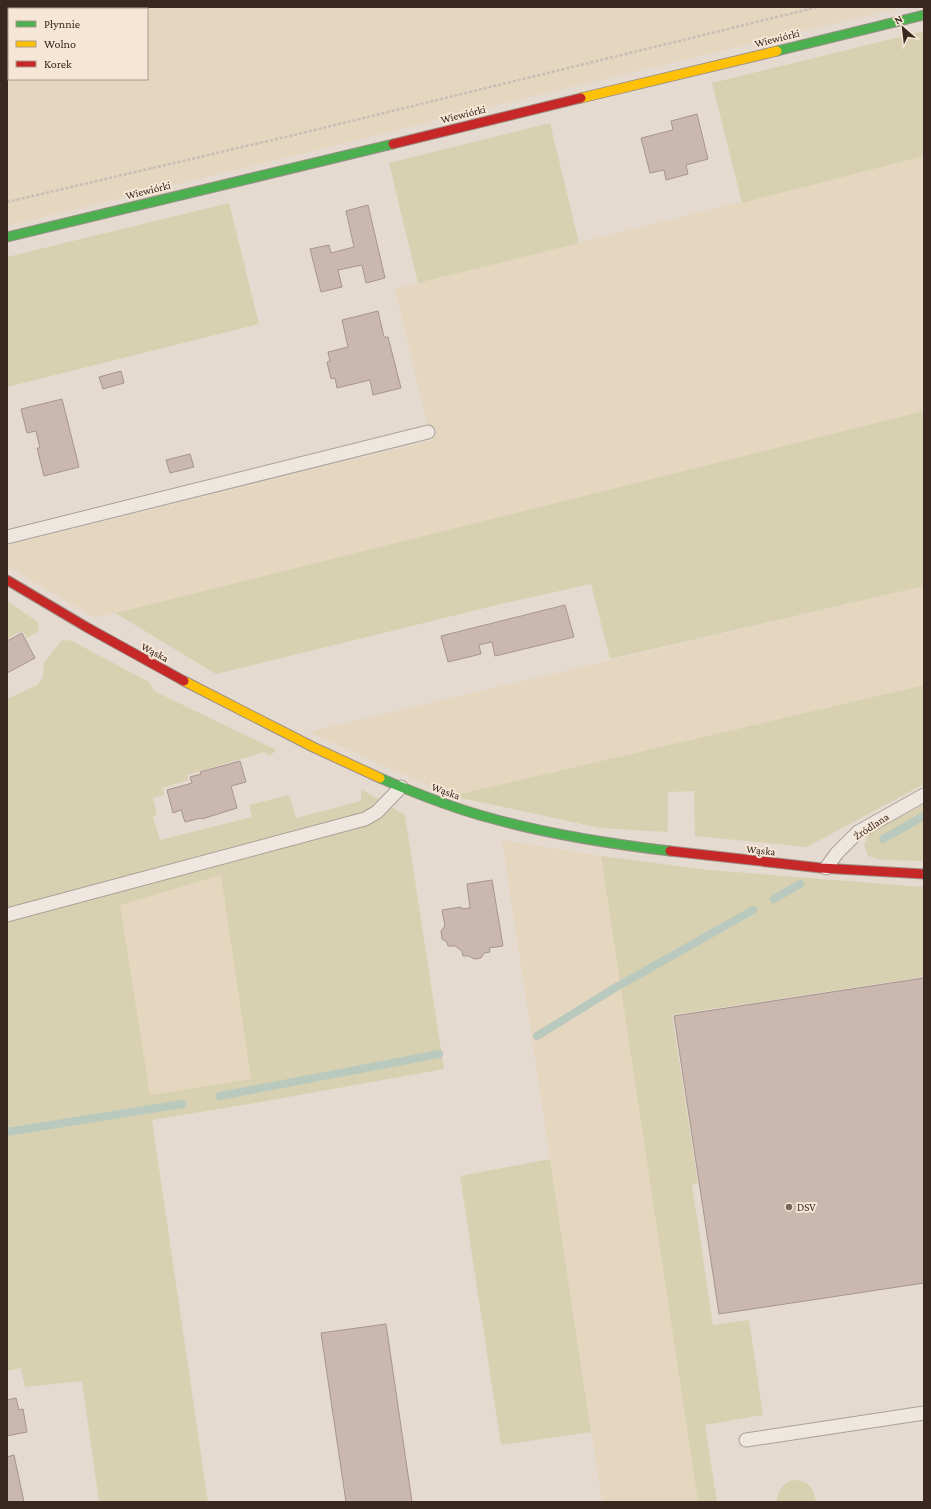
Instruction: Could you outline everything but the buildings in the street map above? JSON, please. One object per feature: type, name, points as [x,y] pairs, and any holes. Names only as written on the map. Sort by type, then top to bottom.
[{"type":"street","name":"Wiewiórki","points":[[7,237],[924,14]]},
{"type":"street","name":"Wąska","points":[[7,580],[134,655],[286,734],[400,787],[465,810],[506,822],[579,838],[631,847],[864,872],[924,874]]},
{"type":"lane","points":[[7,536],[428,432]]},
{"type":"lane","points":[[7,915],[365,819],[376,812],[400,787]]},
{"type":"lane","name":"Źródlana","points":[[826,868],[837,853],[858,832],[924,794]]},
{"type":"lane","points":[[746,1440],[924,1414]]},
{"type":"path","points":[[7,202],[298,134],[818,7]]},
{"type":"shaded area","points":[[7,7],[903,7],[7,226]]},
{"type":"shaded area","points":[[924,31],[924,156],[742,203],[712,83]]},
{"type":"shaded area","points":[[550,123],[579,243],[418,283],[389,163]]},
{"type":"shaded area","points":[[924,156],[924,411],[95,618],[7,566],[7,545],[433,440],[427,422],[395,290],[398,288]]},
{"type":"shaded area","points":[[229,203],[259,324],[7,387],[7,257]]},
{"type":"shaded area","points":[[924,411],[924,586],[610,659],[591,584],[497,605],[216,674],[115,613]]},
{"type":"shaded area","points":[[924,586],[924,685],[452,796],[308,732]]},
{"type":"shaded area","points":[[7,601],[38,622],[39,631],[27,638],[23,631],[8,638]]},
{"type":"shaded area","points":[[70,640],[149,682],[154,691],[276,750],[270,756],[264,752],[187,775],[189,780],[162,788],[164,795],[153,798],[157,815],[153,817],[160,840],[252,817],[249,805],[289,795],[296,818],[361,801],[361,789],[405,815],[444,1069],[152,1120],[208,1502],[99,1502],[82,1381],[25,1387],[21,1368],[7,1371],[7,699],[37,685],[43,677],[44,663],[61,641]],"holes":[[[221,875],[251,1079],[150,1095],[120,905]]]},
{"type":"shaded area","points":[[924,685],[924,784],[807,847],[695,836],[694,791],[668,792],[667,832],[600,828],[452,796]]},
{"type":"shaded area","points":[[924,804],[924,861],[881,860],[868,856],[864,845],[869,834]]},
{"type":"shaded area","points":[[502,840],[601,856],[698,1502],[602,1502]]},
{"type":"shaded area","points":[[601,856],[710,870],[924,887],[924,977],[672,1015],[698,1183],[692,1184],[713,1325],[749,1320],[763,1415],[705,1425],[717,1502],[698,1502]]},
{"type":"shaded area","points":[[221,875],[252,1079],[149,1096],[120,904]]},
{"type":"shaded area","points":[[550,1159],[591,1432],[501,1445],[460,1176]]},
{"type":"shaded area","points":[[794,1480],[807,1483],[810,1486],[814,1492],[816,1502],[777,1502],[778,1494],[781,1488],[790,1481]]},
{"type":"waterway","points":[[883,839],[924,816]]},
{"type":"waterway","points":[[774,899],[800,884]]},
{"type":"waterway","points":[[622,984],[753,910]]},
{"type":"waterway","points":[[537,1036],[618,986]]},
{"type":"waterway","points":[[220,1096],[439,1054]]},
{"type":"waterway","points":[[7,1132],[182,1104]]},
{"type":"traffic: fast","points":[[777,51],[924,15]]},
{"type":"traffic: fast","points":[[7,237],[393,144]]},
{"type":"traffic: fast","points":[[380,778],[451,806],[516,825],[582,838],[670,851]]},
{"type":"traffic: slow","points":[[581,98],[777,51]]},
{"type":"traffic: slow","points":[[184,681],[313,747],[380,778]]},
{"type":"traffic: jam","points":[[393,144],[581,98]]},
{"type":"traffic: jam","points":[[7,580],[88,628],[184,681]]},
{"type":"traffic: jam","points":[[670,851],[821,868],[924,874]]},
{"type":"place","name":"DSV","points":[[789,1207]]}]
